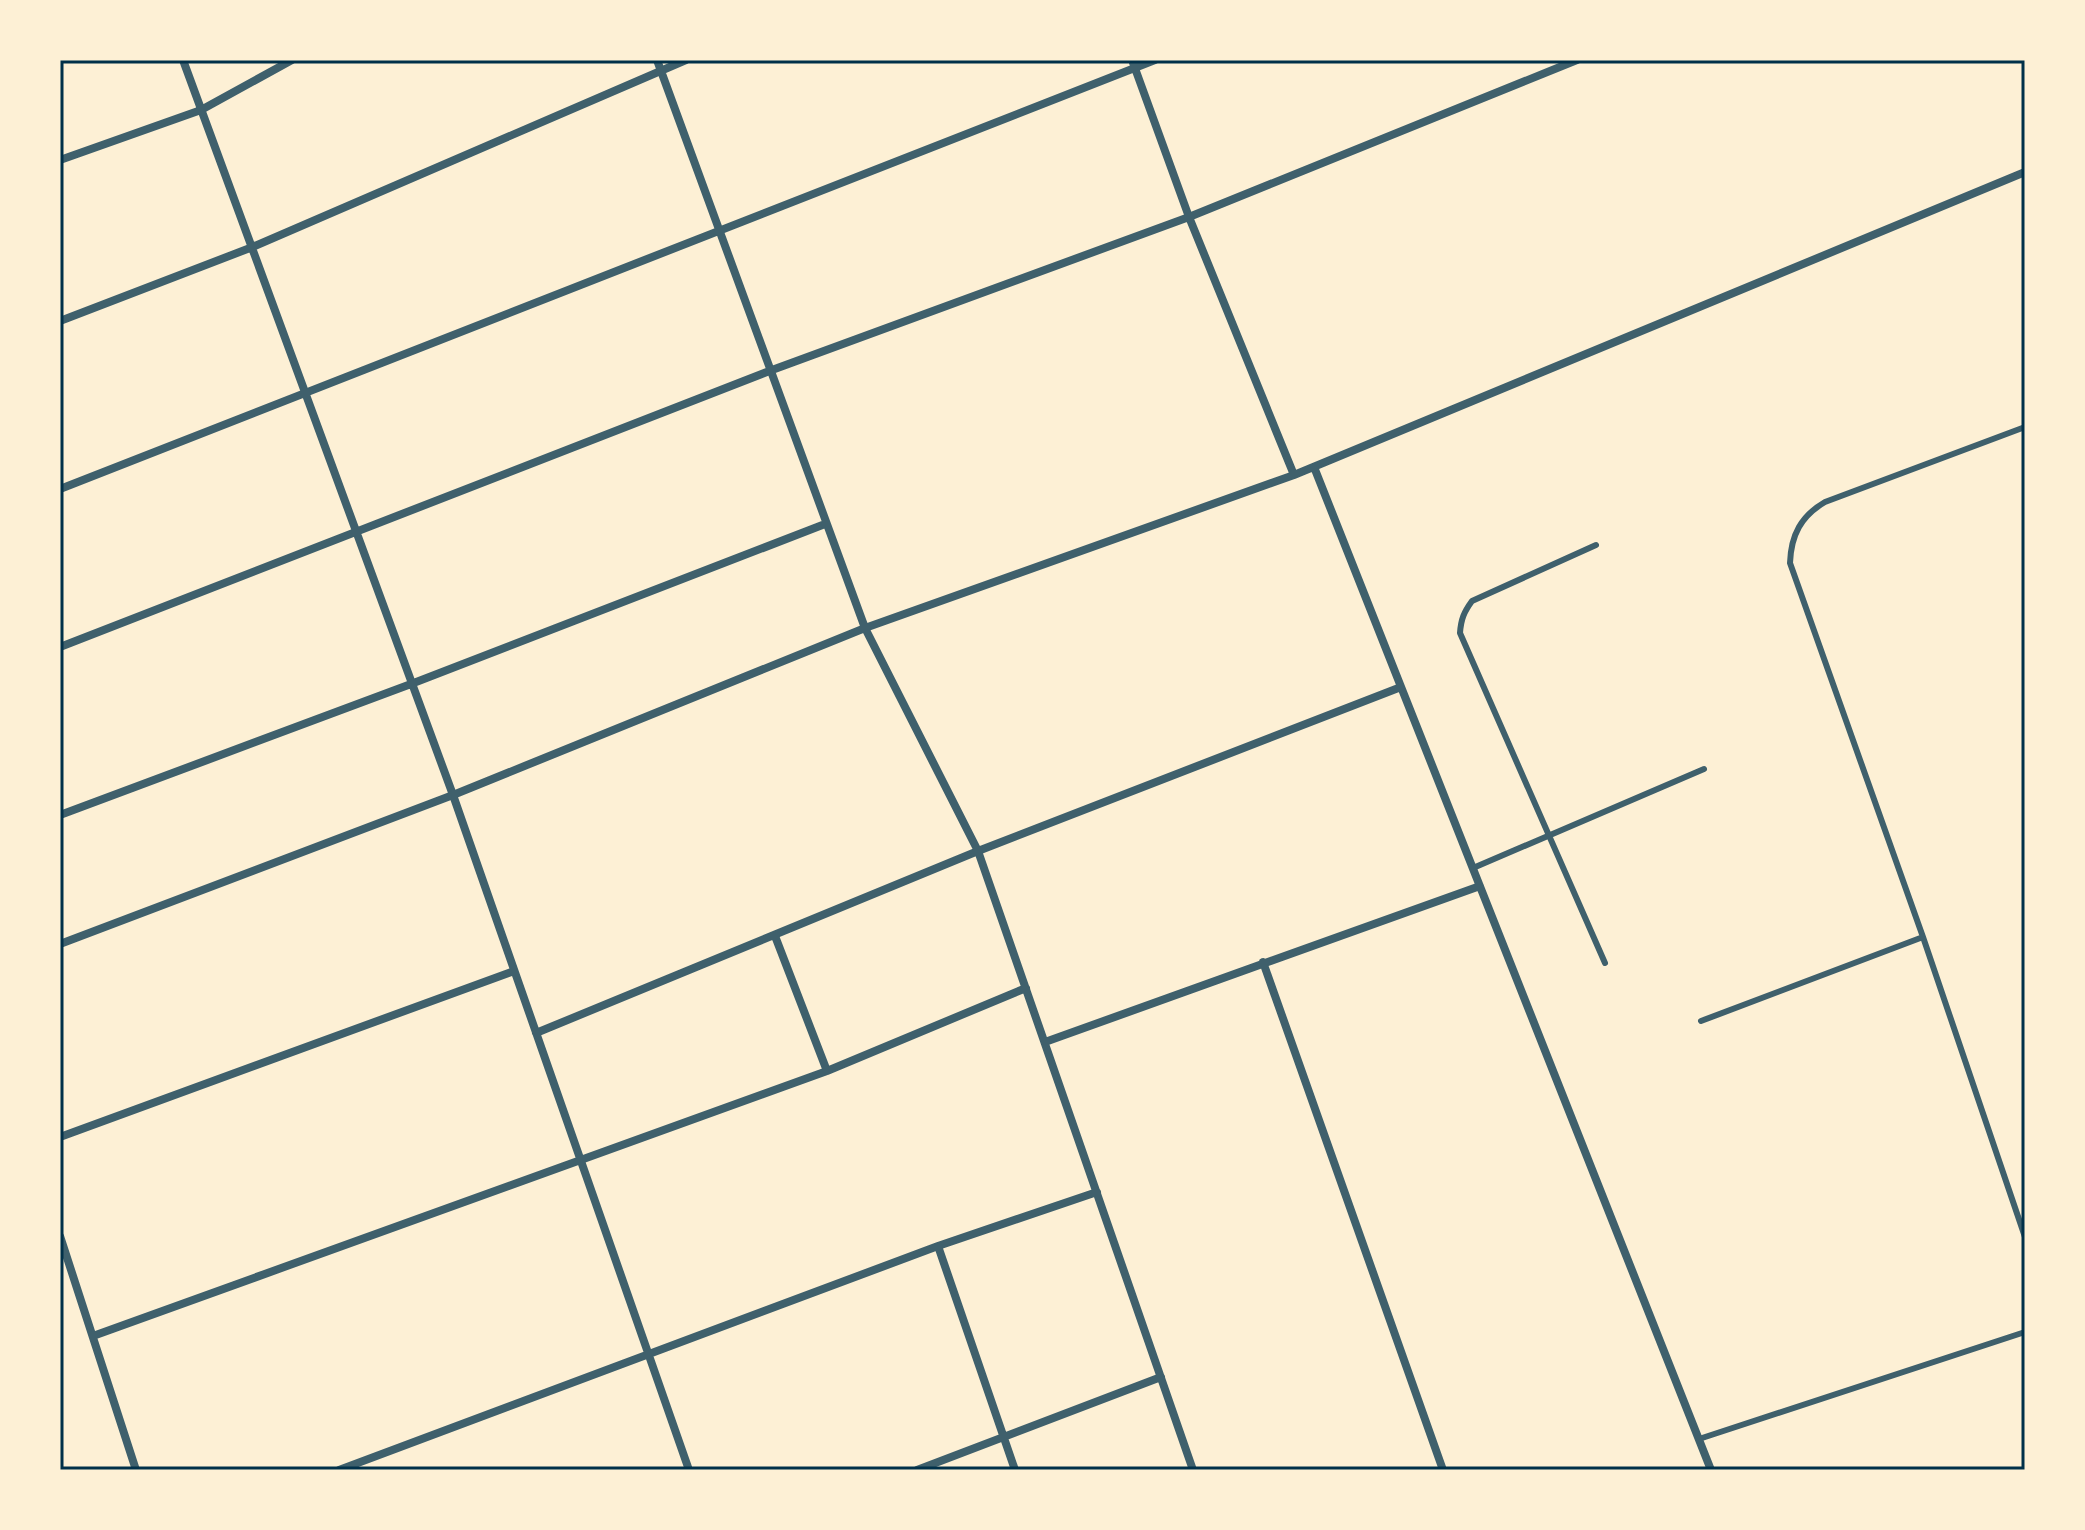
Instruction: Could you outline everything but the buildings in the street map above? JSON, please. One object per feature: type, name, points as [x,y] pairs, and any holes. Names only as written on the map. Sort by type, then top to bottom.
[{"type":"street","points":[[183,60],[453,795],[689,1470]]},
{"type":"street","points":[[60,160],[201,110],[292,60]]},
{"type":"street","points":[[657,60],[865,628],[978,851],[1193,1470]]},
{"type":"street","points":[[60,321],[250,248],[686,60]]},
{"type":"street","points":[[60,489],[721,232],[1133,64],[1155,60]]},
{"type":"street","points":[[60,647],[772,370],[1189,217],[1577,60]]},
{"type":"street","points":[[1133,64],[1189,217],[1294,475]]},
{"type":"street","points":[[60,944],[453,795],[865,628],[1294,475],[2025,172]]},
{"type":"street","points":[[1314,467],[1711,1470]]},
{"type":"street","points":[[60,815],[825,524]]},
{"type":"street","points":[[536,1033],[978,851],[1401,687]]},
{"type":"street","points":[[1045,1042],[1480,886]]},
{"type":"street","points":[[775,936],[827,1071]]},
{"type":"street","points":[[1263,962],[1443,1470]]},
{"type":"street","points":[[60,1137],[514,971]]},
{"type":"street","points":[[93,1336],[827,1071],[1026,988]]},
{"type":"street","points":[[339,1470],[938,1246],[1097,1192]]},
{"type":"street","points":[[60,1236],[136,1470]]},
{"type":"street","points":[[938,1246],[1015,1470]]},
{"type":"street","points":[[917,1470],[1161,1377]]},
{"type":"lane","points":[[2025,427],[1825,502],[1803,519],[1791,546],[1790,563],[1923,937],[2025,1237]]},
{"type":"lane","points":[[1596,545],[1482,595],[1465,611],[1461,621],[1464,644],[1605,963]]},
{"type":"lane","points":[[1473,868],[1704,769]]},
{"type":"lane","points":[[1701,1021],[1923,937]]},
{"type":"lane","points":[[1699,1439],[2025,1332]]}]
